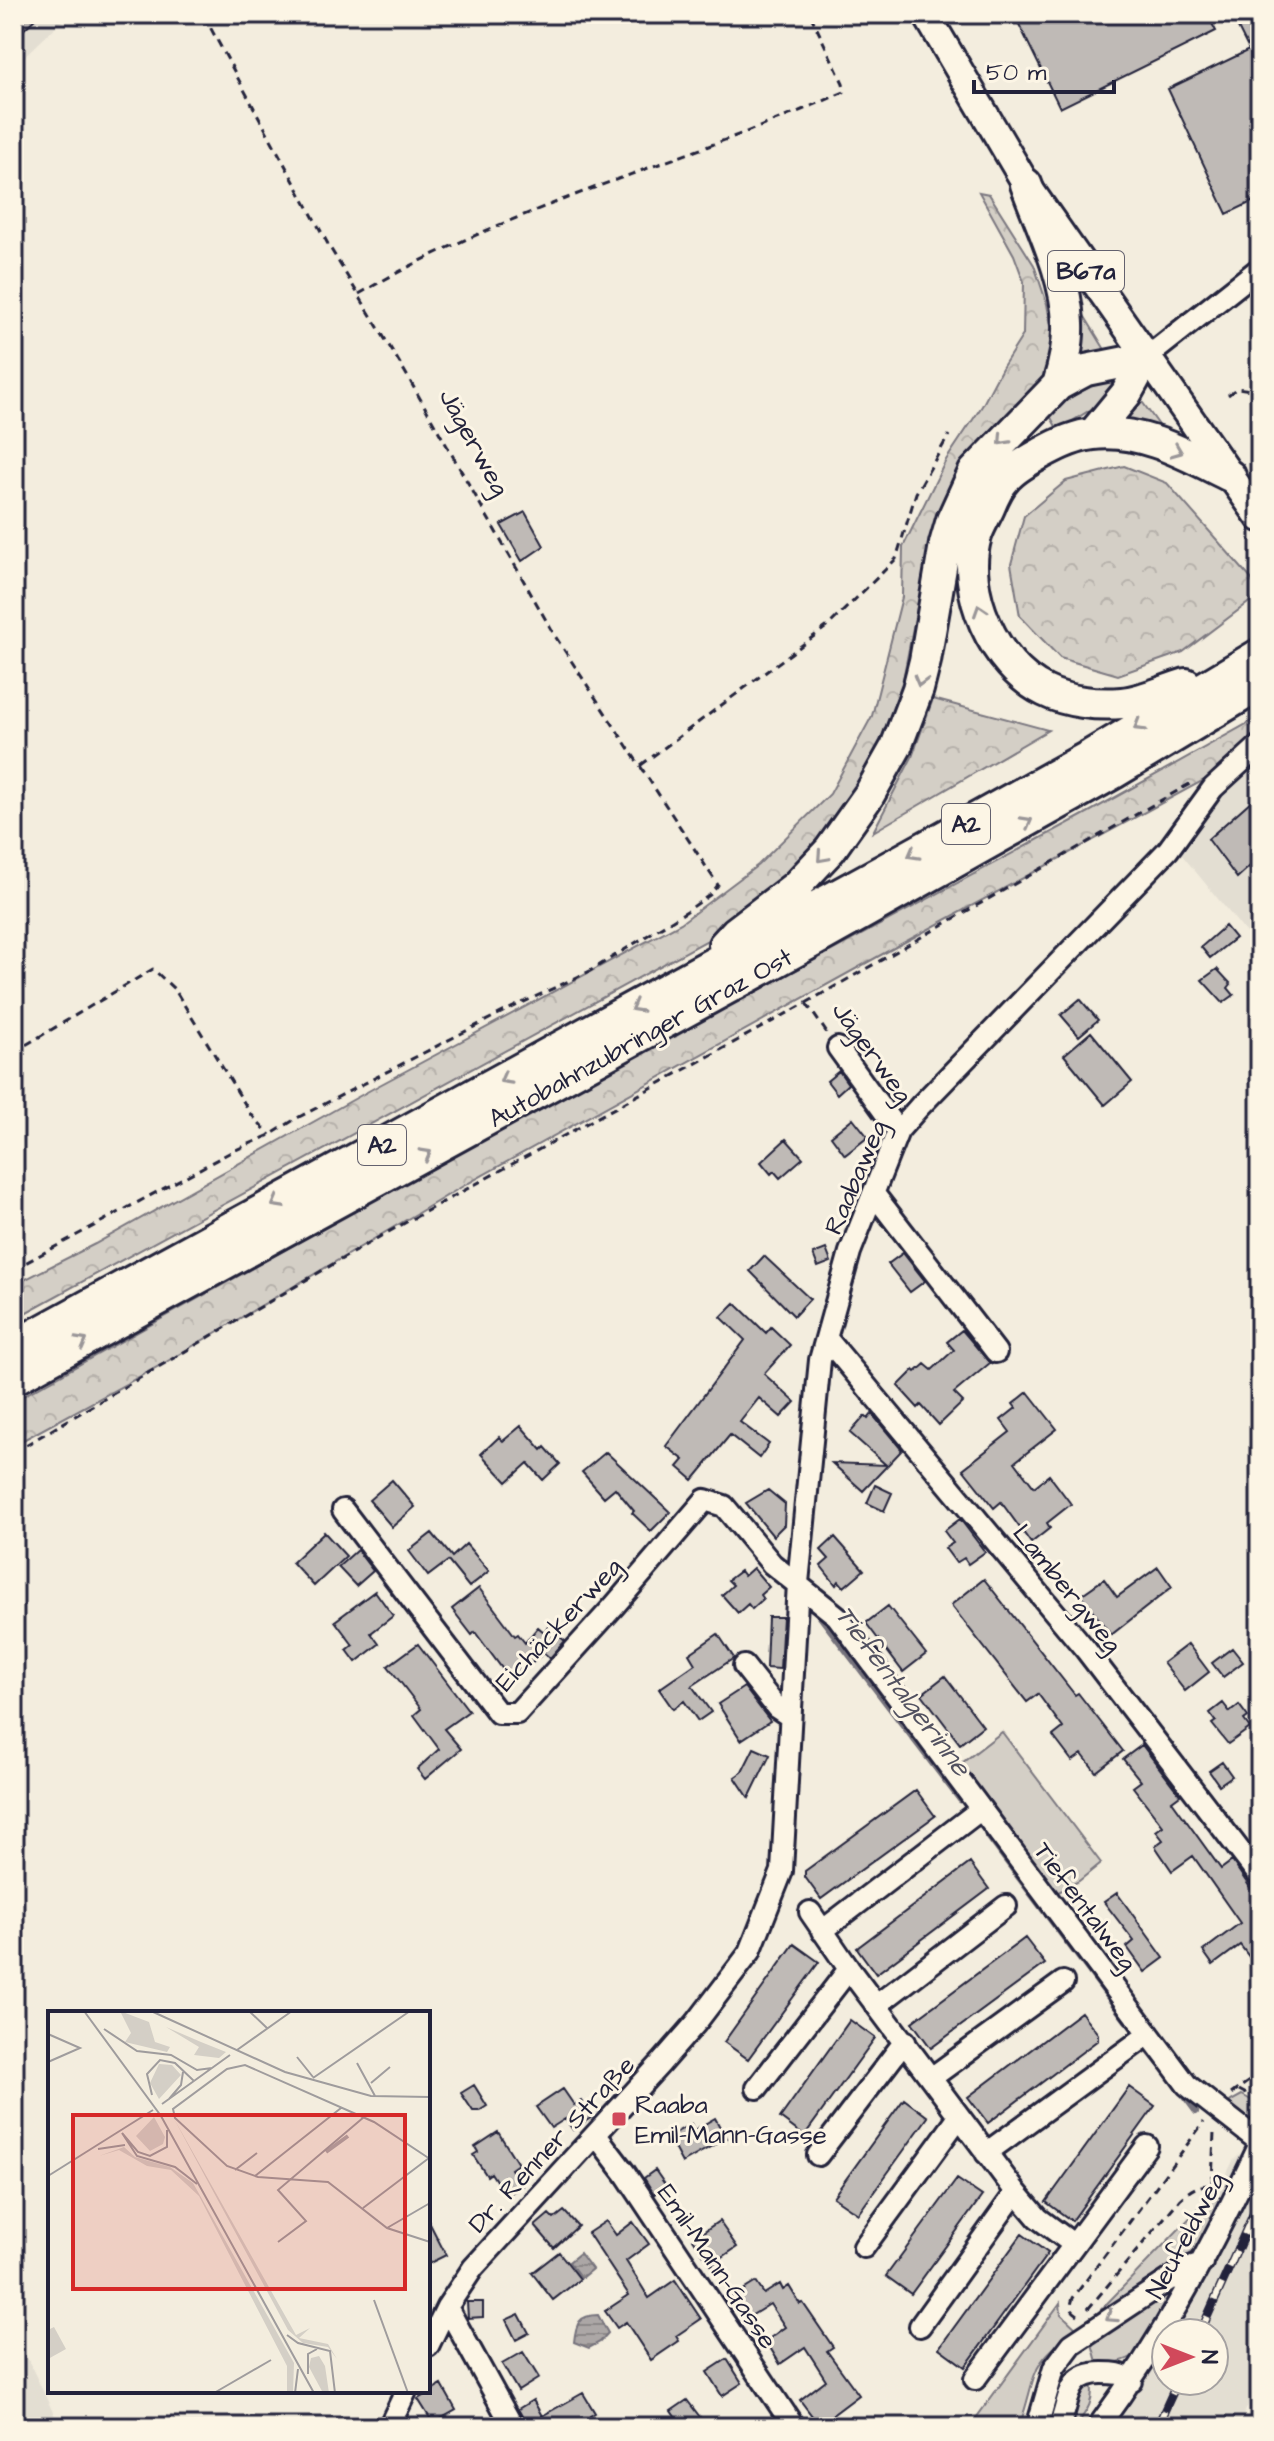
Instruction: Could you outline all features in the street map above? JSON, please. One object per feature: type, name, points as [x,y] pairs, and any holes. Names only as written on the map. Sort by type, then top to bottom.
[{"type":"highway","points":[[1026,184],[1064,291],[1068,324],[1058,385]]},
{"type":"highway","points":[[699,973],[736,932],[795,887],[830,850],[869,795],[896,747],[925,661],[945,544],[952,520],[974,472],[1058,385],[1086,370],[1146,358]]},
{"type":"highway","points":[[1093,434],[1126,394],[1146,358]]},
{"type":"highway","points":[[1230,476],[1147,440],[1120,434],[1093,434],[1060,443],[1007,476],[976,536],[973,566],[977,603],[991,638],[1015,669],[1044,691],[1083,702],[1124,703],[1230,671]]},
{"type":"highway","name":"Autobahnzubringer Graz Ost","points":[[14,1346],[699,973],[1091,755],[1260,654]]},
{"type":"highway","name":"Autobahnzubringer Graz Ost","points":[[14,1379],[826,935],[1114,773],[1260,685]]},
{"type":"main road","name":"B67a","points":[[926,14],[1026,184],[1260,518]]},
{"type":"street","points":[[1146,358],[1260,268]]},
{"type":"street","name":"Raabaweg","points":[[696,2023],[750,1952],[782,1871],[798,1583],[820,1360],[850,1252],[898,1131],[1168,850],[1219,782],[1260,745]]},
{"type":"street","name":"Jägerweg","points":[[838,1048],[898,1131]]},
{"type":"street","points":[[874,1194],[996,1352]]},
{"type":"street","name":"Lambergweg","points":[[827,1339],[1086,1650],[1260,1877]]},
{"type":"street","name":"Eichäckerweg","points":[[343,1510],[498,1713],[517,1713],[705,1500],[724,1506],[772,1564],[798,1583]]},
{"type":"street","name":"Tiefentalweg","points":[[798,1583],[837,1616],[1187,2085],[1260,2143]]},
{"type":"street","points":[[744,1666],[777,1708],[789,1716]]},
{"type":"street","points":[[822,1931],[980,1810]]},
{"type":"street","points":[[877,2005],[1006,1906]]},
{"type":"street","points":[[810,1912],[1016,2192],[1038,2218],[1073,2244]]},
{"type":"street","points":[[757,2088],[849,1969]]},
{"type":"street","points":[[931,2078],[1063,1982]]},
{"type":"street","name":"Dr. Renner Straße","points":[[430,2342],[447,2307],[473,2268],[696,2023]]},
{"type":"street","points":[[986,2153],[1149,2034]]},
{"type":"street","points":[[818,2155],[905,2041]]},
{"type":"street","points":[[864,2247],[959,2117]]},
{"type":"street","name":"Emil-Mann-Gasse","points":[[596,2135],[625,2173],[794,2427]]},
{"type":"street","name":"Neufeldweg","points":[[1098,2427],[1132,2381],[1202,2263],[1260,2143]]},
{"type":"street","points":[[975,2379],[1147,2146]]},
{"type":"street","points":[[920,2326],[1016,2192]]},
{"type":"street","points":[[1037,2427],[1054,2368],[1072,2344],[1187,2268],[1202,2263]]},
{"type":"street","points":[[447,2307],[513,2427]]},
{"type":"street","points":[[1059,2427],[1071,2387],[1079,2378],[1094,2373],[1110,2373],[1124,2375],[1132,2381]]},
{"type":"street","points":[[389,2427],[405,2393]]},
{"type":"path","name":"Jägerweg","points":[[203,14],[329,246],[555,636],[718,885],[687,911],[590,971],[391,1069],[270,1135]]},
{"type":"path","points":[[359,294],[418,262],[505,222],[771,123],[844,92],[843,83],[810,14]]},
{"type":"path","points":[[1228,395],[1237,388],[1251,390],[1260,403]]},
{"type":"path","points":[[640,766],[829,625],[896,559],[916,493],[949,435]]},
{"type":"path","points":[[14,1452],[381,1236],[806,1003],[1199,779],[1219,782]]},
{"type":"path","points":[[14,1052],[153,969],[175,990],[251,1114],[270,1135],[231,1152],[14,1269]]},
{"type":"path","name":"Jägerweg","points":[[806,1003],[838,1048]]},
{"type":"path","points":[[1214,2154],[1212,2184],[1189,2190],[1180,2199],[1081,2318],[1072,2311],[1073,2298],[1215,2107],[1260,2073]]},
{"type":"path","points":[[1239,2090],[1260,2101]]},
{"type":"shaded area","points":[[14,14],[69,14],[14,67]]},
{"type":"shaded area","points":[[1260,759],[1260,950],[1177,849],[1228,786]]},
{"type":"shaded area","points":[[1260,2144],[1260,2358],[1252,2396],[1238,2427],[1108,2427],[1150,2344],[1150,2397],[1230,2397],[1230,2317],[1164,2317],[1198,2249],[1219,2189],[1233,2161],[1247,2147]]},
{"type":"shaded area","points":[[580,2253],[592,2269],[581,2278],[569,2262]]},
{"type":"shaded area","points":[[598,2315],[608,2333],[600,2342],[589,2348],[574,2342],[580,2321]]},
{"type":"shaded area","points":[[14,2330],[60,2427],[14,2427]]},
{"type":"green space","points":[[979,192],[989,194],[1034,265],[1047,304],[1053,337],[1044,378],[966,458],[939,513],[896,716],[857,797],[780,885],[706,941],[14,1319],[14,1285],[95,1244],[374,1088],[681,923],[758,865],[830,794],[872,716],[902,597],[903,547],[946,460],[1023,335],[1024,282],[1014,255]]},
{"type":"green space","points":[[1082,312],[1104,348],[1101,353],[1082,359],[1075,351]]},
{"type":"green space","points":[[1120,378],[1101,403],[1058,430],[1049,414],[1082,391]]},
{"type":"green space","points":[[1143,403],[1166,435],[1114,420]]},
{"type":"green space","points":[[1124,466],[1167,483],[1260,589],[1260,594],[1183,652],[1118,675],[1060,658],[1020,616],[1011,564],[1024,516],[1066,481]]},
{"type":"green space","points":[[933,699],[1048,730],[873,832],[912,757]]},
{"type":"green space","points":[[1252,721],[1259,736],[1208,778],[465,1185],[161,1365],[14,1445],[14,1401],[509,1125]]},
{"type":"green space","points":[[1002,1732],[1101,1863],[1079,1881],[1053,1895],[958,1766]]},
{"type":"green space","points":[[1242,2095],[1260,2105],[1260,2116],[1246,2119],[1225,2107]]},
{"type":"green space","points":[[1216,2196],[1224,2199],[1200,2247],[1090,2324],[1207,2200]]},
{"type":"green space","points":[[1178,2284],[1159,2317],[1150,2317],[1150,2332],[1138,2353],[1119,2362],[1097,2362],[1091,2340]]},
{"type":"green space","points":[[1060,2303],[1061,2314],[1078,2330],[1041,2361],[1019,2427],[978,2427],[974,2421]]},
{"type":"green space","points":[[1091,2383],[1089,2406],[1075,2427],[1068,2427],[1079,2391]]},
{"type":"building","points":[[14,14],[40,14],[14,39]]},
{"type":"building","points":[[1014,14],[1207,14],[1216,31],[1060,108]]},
{"type":"building","points":[[1252,14],[1260,14],[1260,198],[1227,214],[1168,89],[1249,50],[1235,22]]},
{"type":"building","points":[[525,512],[544,546],[522,561],[501,525]]},
{"type":"building","points":[[1260,793],[1260,857],[1237,878],[1208,839]]},
{"type":"building","points":[[1225,926],[1235,938],[1210,958],[1201,947]]},
{"type":"building","points":[[1217,969],[1231,984],[1228,988],[1234,995],[1223,1003],[1202,980]]},
{"type":"building","points":[[1080,999],[1098,1020],[1079,1036],[1061,1015]]},
{"type":"building","points":[[1091,1032],[1132,1082],[1105,1105],[1064,1055]]},
{"type":"building","points":[[839,1071],[848,1084],[837,1094],[827,1081]]},
{"type":"building","points":[[853,1118],[868,1137],[845,1155],[831,1136]]},
{"type":"building","points":[[786,1139],[803,1158],[780,1178],[774,1171],[771,1174],[761,1162]]},
{"type":"building","points":[[826,1249],[831,1262],[818,1267],[813,1254]]},
{"type":"building","points":[[903,1253],[925,1281],[910,1292],[888,1264]]},
{"type":"building","points":[[764,1256],[810,1299],[794,1316],[750,1271]]},
{"type":"building","points":[[735,1303],[766,1333],[771,1327],[790,1345],[764,1374],[795,1402],[781,1417],[759,1398],[740,1422],[769,1444],[759,1458],[730,1435],[693,1480],[678,1467],[684,1460],[666,1446],[745,1340],[721,1317]]},
{"type":"building","points":[[962,1330],[990,1363],[954,1393],[963,1402],[939,1425],[898,1386],[925,1364],[932,1370],[954,1350],[947,1342]]},
{"type":"building","points":[[1028,1392],[1057,1429],[1015,1462],[1034,1487],[1049,1475],[1071,1504],[1047,1523],[1050,1528],[1031,1543],[1001,1502],[994,1508],[963,1469],[1010,1432],[1001,1420],[1016,1408],[1013,1404]]},
{"type":"building","points":[[872,1414],[902,1450],[863,1491],[832,1463],[886,1465],[850,1433],[865,1416],[868,1419]]},
{"type":"building","points":[[521,1426],[542,1450],[545,1447],[560,1464],[543,1480],[528,1463],[507,1482],[481,1454],[499,1437],[503,1441]]},
{"type":"building","points":[[606,1452],[670,1512],[651,1531],[632,1513],[634,1511],[615,1488],[604,1497],[582,1472]]},
{"type":"building","points":[[392,1480],[415,1507],[392,1527],[369,1500]]},
{"type":"building","points":[[875,1485],[892,1493],[884,1511],[867,1503]]},
{"type":"building","points":[[768,1490],[785,1504],[784,1525],[773,1536],[746,1503]]},
{"type":"building","points":[[960,1519],[985,1552],[968,1564],[964,1558],[956,1563],[945,1548],[953,1543],[944,1531]]},
{"type":"building","points":[[324,1532],[346,1556],[314,1586],[292,1562]]},
{"type":"building","points":[[432,1533],[452,1557],[466,1544],[489,1571],[469,1587],[448,1561],[428,1576],[409,1551]]},
{"type":"building","points":[[835,1537],[864,1570],[844,1587],[839,1581],[836,1585],[821,1566],[829,1559],[821,1550]]},
{"type":"building","points":[[357,1550],[373,1571],[356,1586],[338,1567]]},
{"type":"building","points":[[1158,1567],[1172,1587],[1111,1635],[1081,1595],[1104,1579],[1117,1597]]},
{"type":"building","points":[[753,1568],[769,1587],[760,1595],[763,1599],[752,1609],[748,1604],[738,1613],[722,1595],[733,1585],[728,1580],[740,1571],[744,1576]]},
{"type":"building","points":[[984,1579],[1123,1751],[1096,1772],[1082,1754],[1072,1761],[1053,1736],[1063,1728],[1038,1694],[1027,1702],[951,1605]]},
{"type":"building","points":[[479,1588],[515,1636],[518,1634],[525,1643],[538,1627],[544,1632],[548,1627],[565,1641],[550,1658],[544,1653],[510,1679],[475,1632],[472,1635],[452,1609]]},
{"type":"building","points":[[375,1591],[393,1616],[371,1633],[379,1644],[356,1662],[347,1650],[353,1645],[335,1621]]},
{"type":"building","points":[[888,1606],[926,1654],[903,1672],[866,1623]]},
{"type":"building","points":[[768,1617],[783,1617],[780,1669],[766,1668]]},
{"type":"building","points":[[718,1634],[734,1658],[692,1686],[711,1712],[698,1721],[684,1701],[673,1709],[659,1689],[695,1664],[689,1654]]},
{"type":"building","points":[[418,1644],[469,1711],[444,1729],[461,1749],[425,1779],[417,1769],[439,1749],[414,1715],[421,1709],[388,1666]]},
{"type":"building","points":[[1188,1644],[1209,1672],[1185,1691],[1163,1663]]},
{"type":"building","points":[[1232,1648],[1243,1662],[1223,1677],[1212,1663]]},
{"type":"building","points":[[945,1676],[983,1726],[960,1744],[922,1694]]},
{"type":"building","points":[[744,1687],[770,1721],[741,1740],[718,1704]]},
{"type":"building","points":[[1223,1703],[1230,1712],[1239,1705],[1248,1717],[1244,1720],[1250,1728],[1228,1744],[1212,1724],[1216,1721],[1210,1713]]},
{"type":"building","points":[[1142,1745],[1180,1795],[1172,1801],[1221,1869],[1232,1861],[1260,1902],[1260,1971],[1240,1945],[1213,1965],[1203,1951],[1240,1923],[1193,1856],[1172,1871],[1155,1846],[1163,1840],[1156,1831],[1163,1826],[1133,1787],[1141,1781],[1123,1759]]},
{"type":"building","points":[[754,1748],[770,1755],[749,1798],[735,1777],[742,1772]]},
{"type":"building","points":[[1222,1762],[1232,1776],[1219,1785],[1209,1771]]},
{"type":"building","points":[[916,1790],[935,1816],[821,1899],[805,1877],[805,1871]]},
{"type":"building","points":[[970,1863],[989,1889],[876,1974],[857,1948]]},
{"type":"building","points":[[1117,1893],[1164,1958],[1145,1972],[1127,1947],[1134,1941],[1104,1902]]},
{"type":"building","points":[[1025,1938],[1045,1964],[931,2048],[912,2022]]},
{"type":"building","points":[[794,1944],[819,1962],[748,2059],[724,2042]]},
{"type":"building","points":[[1081,2012],[1098,2034],[1098,2040],[988,2123],[968,2097]]},
{"type":"building","points":[[850,2020],[875,2038],[804,2136],[780,2118]]},
{"type":"building","points":[[474,2085],[487,2106],[479,2111],[473,2111],[461,2093]]},
{"type":"building","points":[[1129,2087],[1155,2106],[1072,2221],[1046,2202]]},
{"type":"building","points":[[563,2089],[574,2105],[581,2101],[592,2117],[573,2130],[565,2119],[551,2128],[536,2107]]},
{"type":"building","points":[[904,2099],[928,2117],[858,2214],[833,2197]]},
{"type":"building","points":[[715,2118],[726,2138],[682,2163],[668,2137],[691,2124],[694,2130]]},
{"type":"building","points":[[498,2132],[518,2164],[511,2169],[522,2186],[506,2196],[491,2173],[487,2176],[473,2155],[478,2152],[475,2147]]},
{"type":"building","points":[[655,2170],[666,2186],[654,2194],[644,2178]]},
{"type":"building","points":[[957,2179],[982,2196],[911,2294],[886,2276]]},
{"type":"building","points":[[564,2211],[578,2226],[554,2248],[535,2226],[549,2214],[554,2219]]},
{"type":"building","points":[[606,2221],[616,2235],[633,2222],[649,2244],[626,2261],[649,2298],[675,2280],[701,2319],[676,2336],[679,2341],[651,2360],[626,2322],[617,2328],[605,2311],[629,2295],[588,2233]]},
{"type":"building","points":[[719,2221],[737,2247],[711,2265],[693,2239]]},
{"type":"building","points":[[430,2224],[446,2255],[430,2263]]},
{"type":"building","points":[[1022,2234],[1048,2253],[965,2367],[939,2348]]},
{"type":"building","points":[[559,2252],[580,2279],[553,2300],[532,2273]]},
{"type":"building","points":[[756,2282],[764,2294],[780,2284],[783,2290],[789,2286],[833,2347],[827,2351],[859,2395],[819,2425],[800,2400],[826,2380],[805,2347],[780,2364],[766,2341],[785,2327],[770,2304],[746,2319],[732,2297]]},
{"type":"building","points":[[467,2302],[483,2302],[483,2317],[468,2318]]},
{"type":"building","points":[[519,2314],[529,2333],[516,2340],[506,2320]]},
{"type":"building","points":[[523,2352],[539,2378],[518,2391],[502,2364]]},
{"type":"building","points":[[727,2359],[742,2383],[722,2396],[707,2372]]},
{"type":"building","points":[[442,2385],[456,2410],[433,2423],[418,2399]]},
{"type":"building","points":[[583,2393],[595,2413],[590,2416],[594,2422],[585,2427],[526,2427],[518,2409],[533,2400],[542,2416]]},
{"type":"building","points":[[687,2400],[703,2421],[695,2427],[682,2427],[671,2411]]},
{"type":"waterway","name":"Tiefentalgerinne","points":[[814,1609],[960,1800]]},
{"type":"waterway","name":"Tiefentalgerinne","points":[[986,1834],[1126,2021]]},
{"type":"waterway","name":"Tiefentalgerinne","points":[[1150,2053],[1159,2064]]},
{"type":"waterway","name":"Tiefentalgerinne","points":[[1179,2089],[1196,2112]]},
{"type":"railway","points":[[1207,2317],[1260,2199]]},
{"type":"railway","points":[[1157,2427],[1171,2397]]},
{"type":"place","name":"Raaba Emil-Mann-Gasse","points":[[619,2119]]}]
